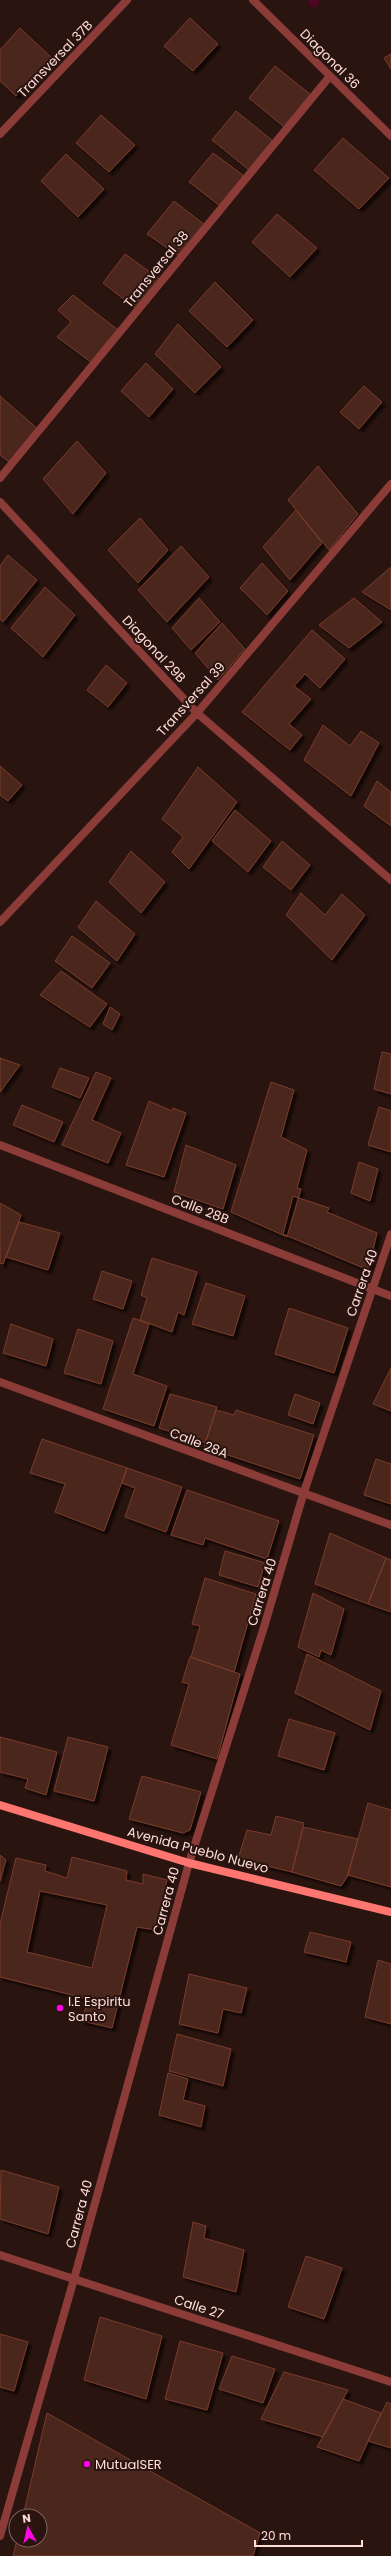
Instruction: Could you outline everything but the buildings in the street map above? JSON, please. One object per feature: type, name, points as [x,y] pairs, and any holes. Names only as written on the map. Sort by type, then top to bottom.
[{"type":"main road","name":"Avenida Pueblo Nuevo","points":[[0,1805],[188,1863],[391,1912]]},
{"type":"street","name":"Transversal 37B","points":[[0,134],[127,0]]},
{"type":"street","name":"Diagonal 36","points":[[253,0],[391,136]]},
{"type":"street","name":"Transversal 38","points":[[0,478],[330,76]]},
{"type":"street","name":"Transversal 39","points":[[0,922],[197,713],[391,484]]},
{"type":"street","name":"Diagonal 29B","points":[[0,502],[197,713],[391,880]]},
{"type":"street","name":"Calle 28B","points":[[0,1145],[391,1296]]},
{"type":"street","name":"Carrera 40","points":[[0,2536],[74,2278],[188,1863],[264,1627],[303,1495],[391,1234]]},
{"type":"street","name":"Calle 28A","points":[[0,1382],[303,1495],[391,1525]]},
{"type":"street","name":"Calle 27","points":[[0,2255],[391,2382]]},
{"type":"place","name":"I.E Espiritu Santo","points":[[60,2008]]},
{"type":"place","name":"MutualSER","points":[[87,2464]]}]
